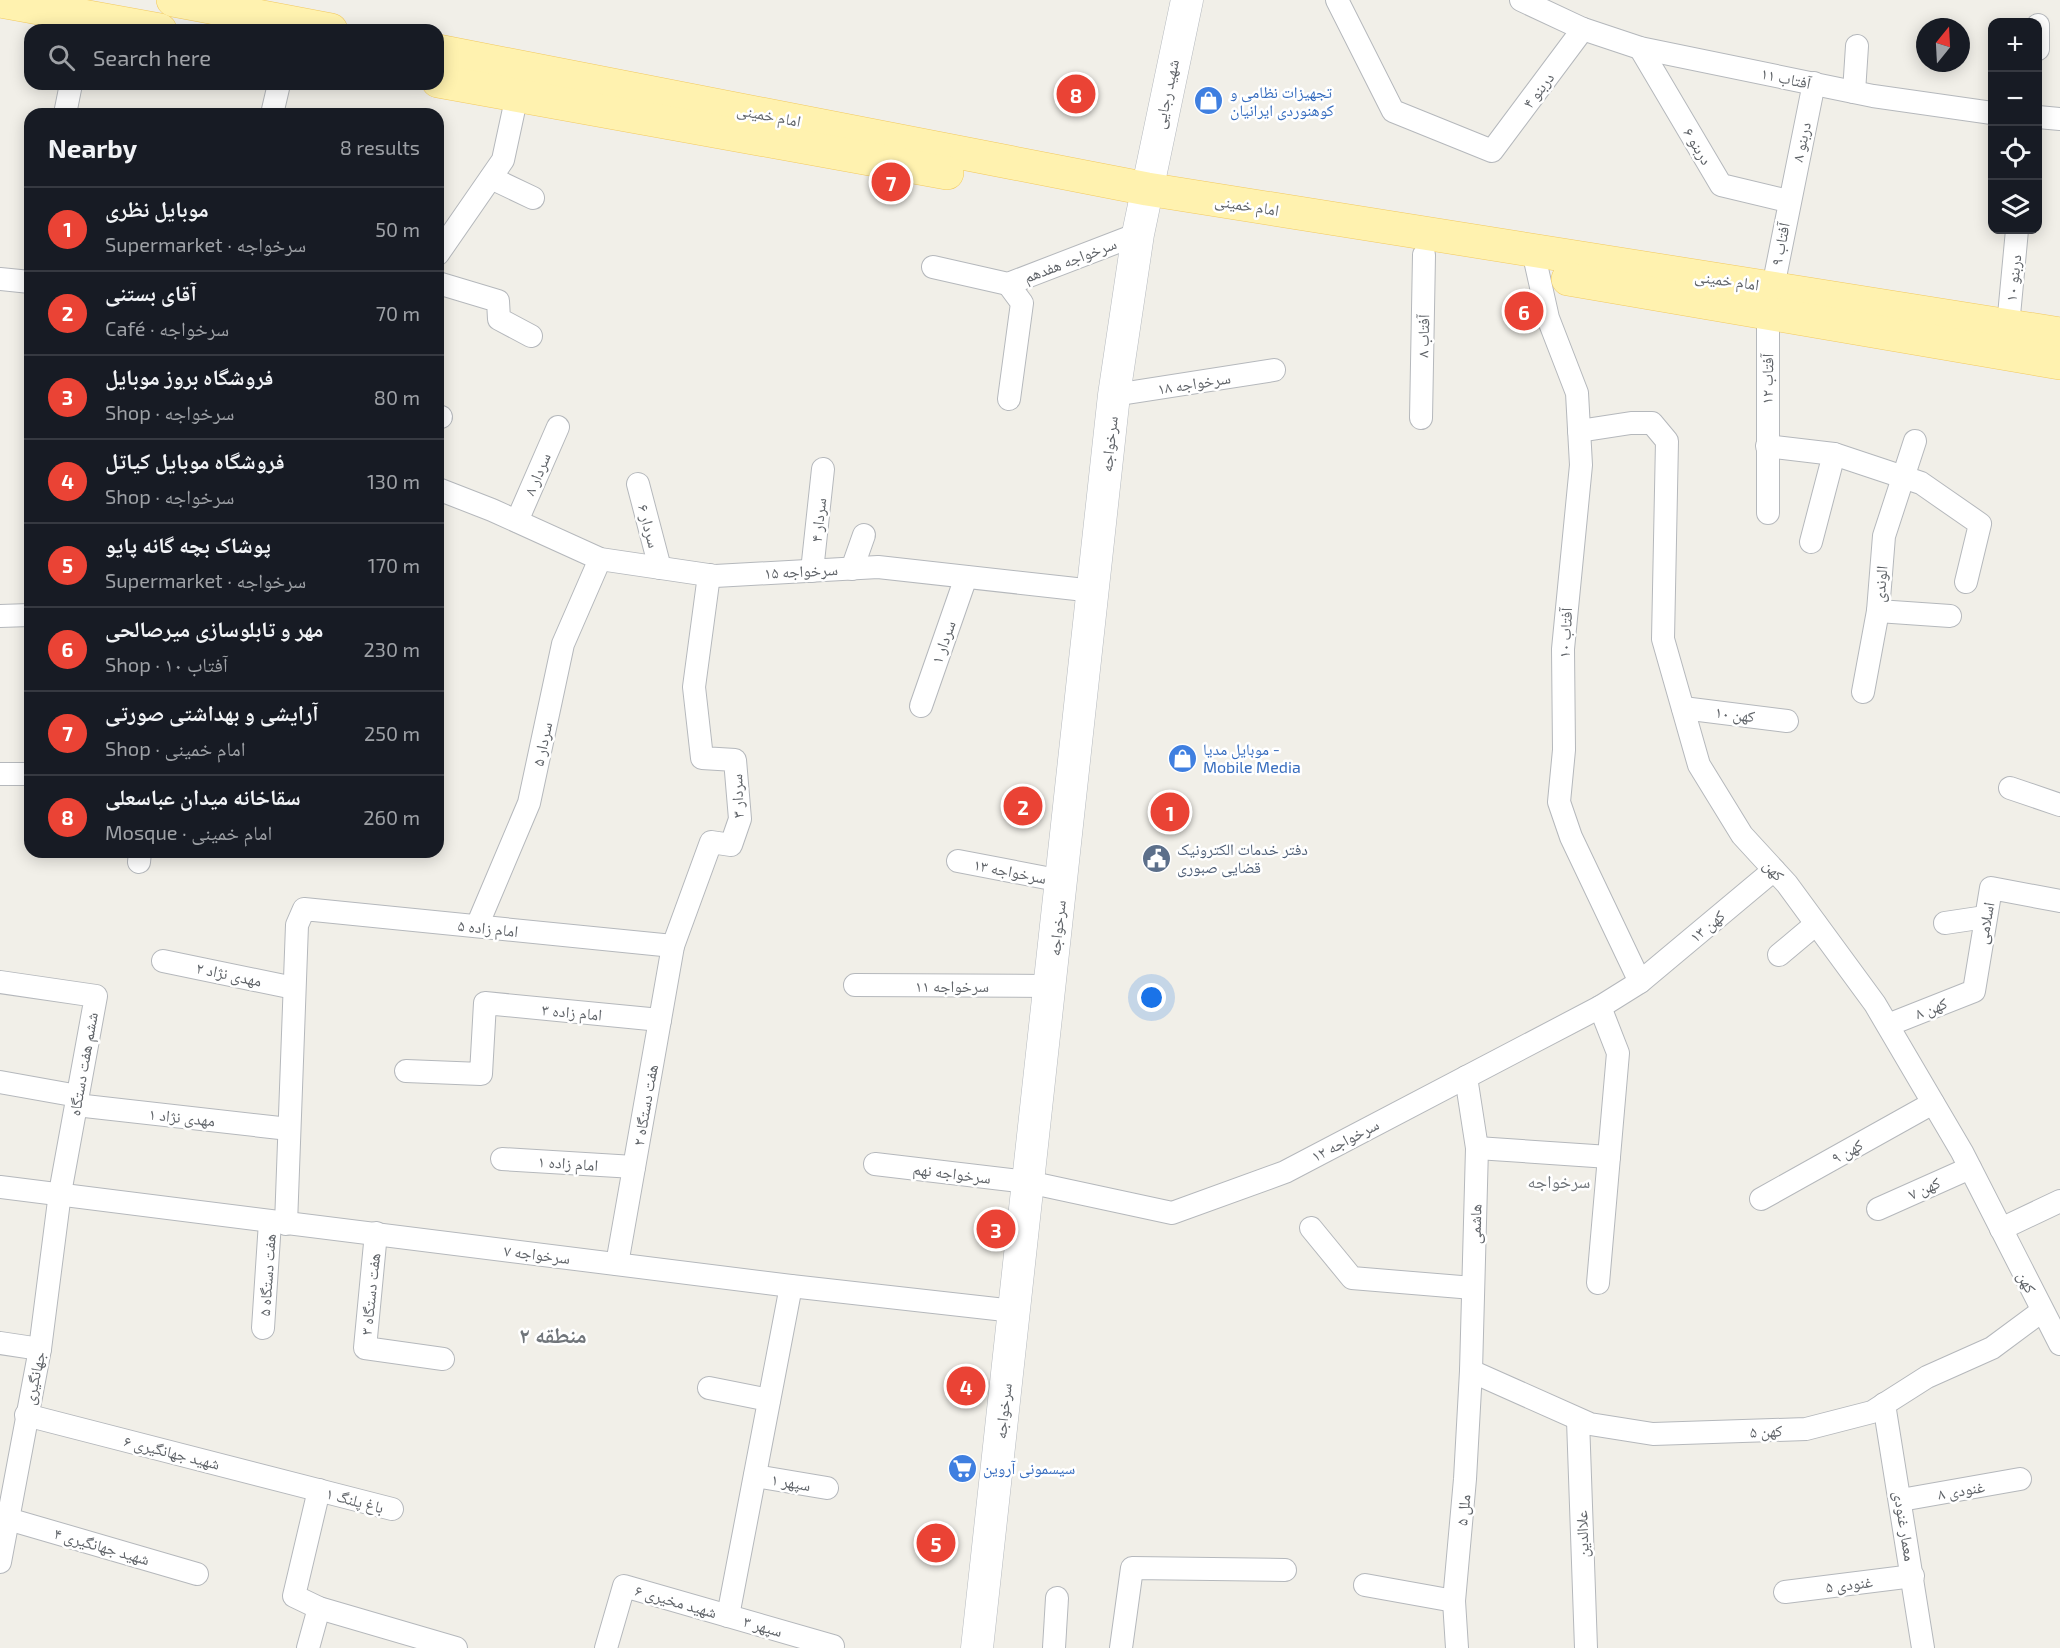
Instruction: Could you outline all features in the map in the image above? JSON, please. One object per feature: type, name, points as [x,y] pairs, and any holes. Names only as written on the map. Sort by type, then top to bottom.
[{"type":"main road","points":[[173,0],[215,4],[304,24]]},
{"type":"main road","name":"شهید رجایی","points":[[1143,210],[1187,0]]},
{"type":"main road","points":[[0,1],[82,23]]},
{"type":"main road","name":"امام خمینی","points":[[444,52],[1143,210],[1535,262],[1770,299],[2060,334]]},
{"type":"main road","name":"امام خمینی","points":[[444,82],[1143,210],[1424,255],[1535,262]]},
{"type":"main road","name":"سرخواجه","points":[[977,1648],[1114,395],[1143,210]]},
{"type":"main road","name":"امام خمینی","points":[[1770,299],[2060,363]]},
{"type":"street","name":"۴ دربنو","points":[[1337,0],[1393,111],[1492,151],[1583,29]]},
{"type":"street","name":"آفتاب ۱۱","points":[[1521,0],[1583,29],[1640,48],[1854,92],[1988,112]]},
{"type":"street","points":[[1570,0],[1570,5],[1583,29]]},
{"type":"street","points":[[1854,92],[1857,46]]},
{"type":"street","name":"۶ دربنو","points":[[1640,48],[1721,186],[1788,201]]},
{"type":"street","name":"۸ دربنو","points":[[1788,201],[1814,83]]},
{"type":"street","points":[[66,108],[70,90]]},
{"type":"street","points":[[273,108],[278,90]]},
{"type":"street","points":[[444,245],[503,160],[517,95]]},
{"type":"street","points":[[2042,117],[2060,119]]},
{"type":"street","points":[[491,177],[533,198]]},
{"type":"street","name":"آفتاب ۹","points":[[1770,299],[1788,201]]},
{"type":"street","name":"سرخواجه هفدهم","points":[[933,267],[1008,284],[1143,210]]},
{"type":"street","name":"۱۰ دربنو","points":[[2008,326],[2017,234]]},
{"type":"street","name":"آفتاب ۸","points":[[1421,418],[1424,255]]},
{"type":"street","name":"۱۰ آفتاب","points":[[1535,262],[1548,318],[1577,393],[1581,465],[1563,649],[1564,750],[1559,802],[1571,837],[1640,982]]},
{"type":"street","points":[[0,279],[24,281]]},
{"type":"street","points":[[1008,284],[1022,303],[1009,399]]},
{"type":"street","points":[[444,286],[498,301],[500,319],[531,336]]},
{"type":"street","name":"آفتاب ۱۲","points":[[1768,513],[1770,299]]},
{"type":"street","name":"۱۸ سرخواجه","points":[[1114,395],[1275,370]]},
{"type":"street","name":"کهن","points":[[1579,431],[1631,423],[1652,423],[1667,441],[1663,639],[1699,765],[1742,835],[1774,870],[1816,924],[1888,1025],[1970,1168],[2060,1344]]},
{"type":"street","name":"۸ سردار","points":[[517,521],[558,427]]},
{"type":"street","name":"الوندی","points":[[1863,692],[1878,611],[1884,536],[1901,477],[1915,441]]},
{"type":"street","points":[[1767,446],[1834,454],[1921,483],[1980,524],[1966,582]]},
{"type":"street","points":[[1811,542],[1834,454]]},
{"type":"street","name":"۴ سردار","points":[[812,571],[823,469]]},
{"type":"street","name":"۶ سردار","points":[[638,484],[660,568]]},
{"type":"street","name":"سرخواجه ۱۵","points":[[444,491],[517,521],[600,560],[709,575],[879,567],[1094,591]]},
{"type":"street","points":[[852,568],[864,535]]},
{"type":"street","name":"۵ سردار","points":[[477,926],[529,803],[563,644],[600,560]]},
{"type":"street","name":"۳ سردار","points":[[673,946],[711,842],[731,844],[740,819],[735,760],[702,758],[694,687],[709,575]]},
{"type":"street","name":"۱ سردار","points":[[921,706],[966,577]]},
{"type":"street","points":[[1878,611],[1950,616]]},
{"type":"street","points":[[0,616],[24,615]]},
{"type":"street","name":"۱۰ کهن","points":[[1683,708],[1787,721]]},
{"type":"street","points":[[0,774],[24,774]]},
{"type":"street","points":[[2010,788],[2060,804]]},
{"type":"street","name":"۱۳ سرخواجه","points":[[958,861],[1062,881]]},
{"type":"street","name":"۱۳ کهن","points":[[1640,982],[1774,870]]},
{"type":"street","name":"اسلامی","points":[[1974,991],[1991,888],[2060,901]]},
{"type":"street","name":"۵ امام زاده","points":[[304,909],[673,946]]},
{"type":"street","name":"هفت دستگاه ۵","points":[[263,1328],[289,1129],[297,924],[304,909]]},
{"type":"street","points":[[1945,923],[1985,917]]},
{"type":"street","points":[[1779,955],[1816,924]]},
{"type":"street","name":"هفت دستگاه ۲","points":[[617,1264],[673,946]]},
{"type":"street","name":"۲ مهدی نژاد","points":[[163,961],[294,988]]},
{"type":"street","name":"ششم هفت دستگاه","points":[[0,982],[96,996],[60,1193]]},
{"type":"street","name":"۱۲ سرخواجه","points":[[1028,1182],[1172,1213],[1285,1172],[1600,1007],[1640,982]]},
{"type":"street","name":"۱۱ سرخواجه","points":[[855,985],[1050,986]]},
{"type":"street","name":"۸ کهن","points":[[1888,1025],[1974,991]]},
{"type":"street","name":"۳ امام زاده","points":[[406,1071],[481,1074],[485,1003],[660,1020]]},
{"type":"street","points":[[1598,1283],[1618,1053],[1600,1007]]},
{"type":"street","name":"هاشمی","points":[[1466,1077],[1477,1148],[1471,1371]]},
{"type":"street","name":"۱ مهدی نژاد","points":[[0,1082],[77,1100],[289,1129]]},
{"type":"street","name":"۹ کهن","points":[[1761,1198],[1933,1103]]},
{"type":"street","points":[[1477,1148],[1609,1157]]},
{"type":"street","name":"۱ امام زاده","points":[[502,1159],[634,1167]]},
{"type":"street","name":"سرخواجه نهم","points":[[875,1164],[1028,1182]]},
{"type":"street","name":"۷ کهن","points":[[1878,1209],[1970,1168]]},
{"type":"street","name":"سرخواجه ۷","points":[[0,1187],[791,1286],[1014,1311]]},
{"type":"street","name":"جهانگیری","points":[[0,1562],[8,1519],[8,1470],[26,1415],[40,1349],[60,1193]]},
{"type":"street","points":[[2001,1229],[2060,1201]]},
{"type":"street","points":[[1311,1228],[1352,1278],[1473,1288]]},
{"type":"street","name":"۳ هفت دستگاه","points":[[376,1233],[365,1348],[442,1359]]},
{"type":"street","points":[[728,1616],[791,1286]]},
{"type":"street","name":"۵ کهن","points":[[1471,1371],[1578,1420],[1653,1434],[1795,1430],[1872,1412],[1927,1377],[1992,1348],[2042,1311]]},
{"type":"street","points":[[0,1344],[40,1349]]},
{"type":"street","name":"ملل ۵","points":[[1457,1648],[1454,1601],[1466,1479],[1471,1371]]},
{"type":"street","points":[[709,1388],[769,1400]]},
{"type":"street","name":"معمار غنودی","points":[[1884,1404],[1923,1648]]},
{"type":"street","name":"۶ شهید جهانگیری","points":[[26,1415],[319,1490]]},
{"type":"street","name":"علاالدین","points":[[1578,1420],[1586,1648]]},
{"type":"street","name":"۱ سپهر","points":[[755,1476],[827,1488]]},
{"type":"street","name":"۸ غنودی","points":[[1901,1500],[2020,1479]]},
{"type":"street","points":[[319,1490],[294,1596],[319,1608],[456,1648]]},
{"type":"street","name":"۱ باغ پلنگ","points":[[319,1490],[392,1509]]},
{"type":"street","name":"۴ شهید جهانگیری","points":[[8,1519],[197,1574]]},
{"type":"street","points":[[1121,1648],[1132,1568],[1285,1570]]},
{"type":"street","name":"۵ غنودی","points":[[1785,1592],[1913,1576]]},
{"type":"street","points":[[1365,1585],[1454,1601]]},
{"type":"street","name":"شهید مخیری ۶","points":[[606,1648],[624,1586],[728,1616]]},
{"type":"street","points":[[1054,1648],[1057,1598]]},
{"type":"street","points":[[308,1648],[319,1608]]},
{"type":"street","name":"۳ سپهر","points":[[728,1616],[833,1646]]},
{"type":"place","name":"سقاخانه میدان عباسعلی","points":[[1076,94]]},
{"type":"place","name":"تجهیزات نظامی و کوهنوردی ایرانیان","points":[[1209,101]]},
{"type":"place","name":"آرایشی و بهداشتی صورتی","points":[[891,182]]},
{"type":"place","name":"مهر و تابلوسازی میرصالحی","points":[[1524,311]]},
{"type":"place","name":"موبایل مدیا - Mobile Media","points":[[1182,758]]},
{"type":"place","name":"آقای بستنی","points":[[1023,806]]},
{"type":"place","name":"موبایل نظری","points":[[1170,812]]},
{"type":"place","name":"دفتر خدمات الکترونیک قضایی صبوری","points":[[1156,858]]},
{"type":"place","name":"فروشگاه بروز موبایل","points":[[996,1229]]},
{"type":"place","name":"فروشگاه موبایل کیاتل","points":[[966,1386]]},
{"type":"place","name":"سیسمونی آروین","points":[[962,1468]]},
{"type":"place","name":"پوشاک بچه گانه پایو","points":[[936,1543]]},
{"type":"district","name":"سرخواجه","points":[[1559,1182]]},
{"type":"district","name":"منطقه ۲","points":[[553,1335]]}]
